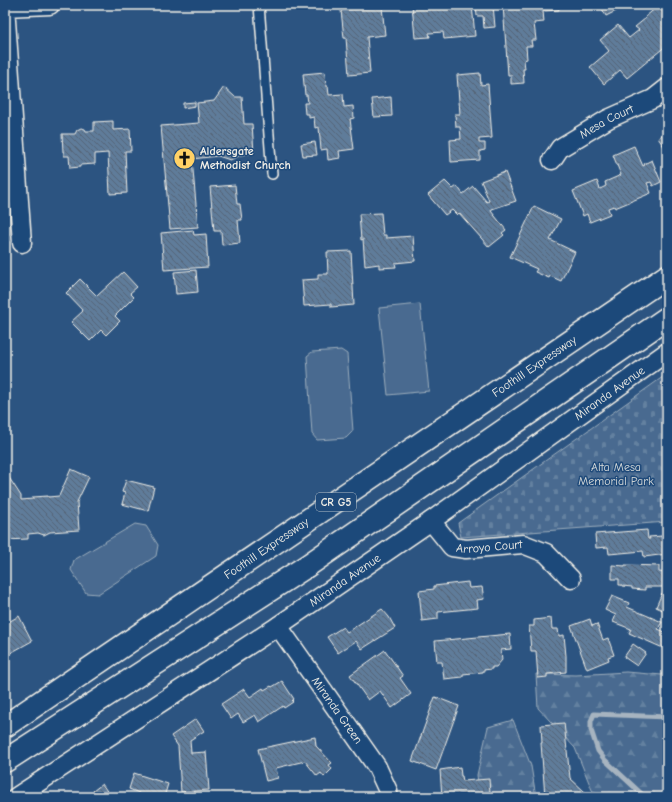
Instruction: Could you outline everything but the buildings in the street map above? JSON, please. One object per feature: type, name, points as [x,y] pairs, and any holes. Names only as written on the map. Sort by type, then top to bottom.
[{"type":"highway","name":"Foothill Expressway","points":[[5,726],[667,276]]},
{"type":"highway","name":"CR G5","points":[[5,761],[307,566],[667,318]]},
{"type":"street","points":[[22,243],[5,7],[50,5]]},
{"type":"street","name":"Mesa Court","points":[[552,160],[560,148],[608,119],[653,99],[667,88]]},
{"type":"street","name":"Miranda Avenue","points":[[16,797],[278,626],[431,521],[667,352]]},
{"type":"street","name":"Arroyo Court","points":[[431,521],[452,547],[466,549],[523,544],[546,553],[571,580]]},
{"type":"street","name":"Miranda Green","points":[[278,626],[377,767],[388,791],[388,797]]},
{"type":"lane","points":[[260,5],[272,174]]},
{"type":"green space","points":[[420,304],[429,391],[388,395],[379,308]]},
{"type":"green space","points":[[341,350],[347,354],[353,431],[346,438],[317,440],[312,434],[307,356],[312,352]]},
{"type":"green space","name":"Alta Mesa Memorial Park","points":[[667,374],[667,522],[461,537],[458,523]]},
{"type":"green space","points":[[135,524],[146,526],[158,545],[156,556],[98,594],[86,593],[71,570],[74,560]]},
{"type":"green space","points":[[667,667],[667,797],[600,797],[592,790],[575,748],[538,708],[536,674],[576,675],[626,672],[662,675]]},
{"type":"green space","points":[[513,720],[531,766],[536,797],[480,797],[477,775],[488,727]]},
{"type":"waterway","points":[[645,797],[605,760],[598,751],[591,730],[591,721],[594,714],[667,717]]},
{"type":"place","name":"Aldersgate Methodist Church","points":[[184,158]]}]
